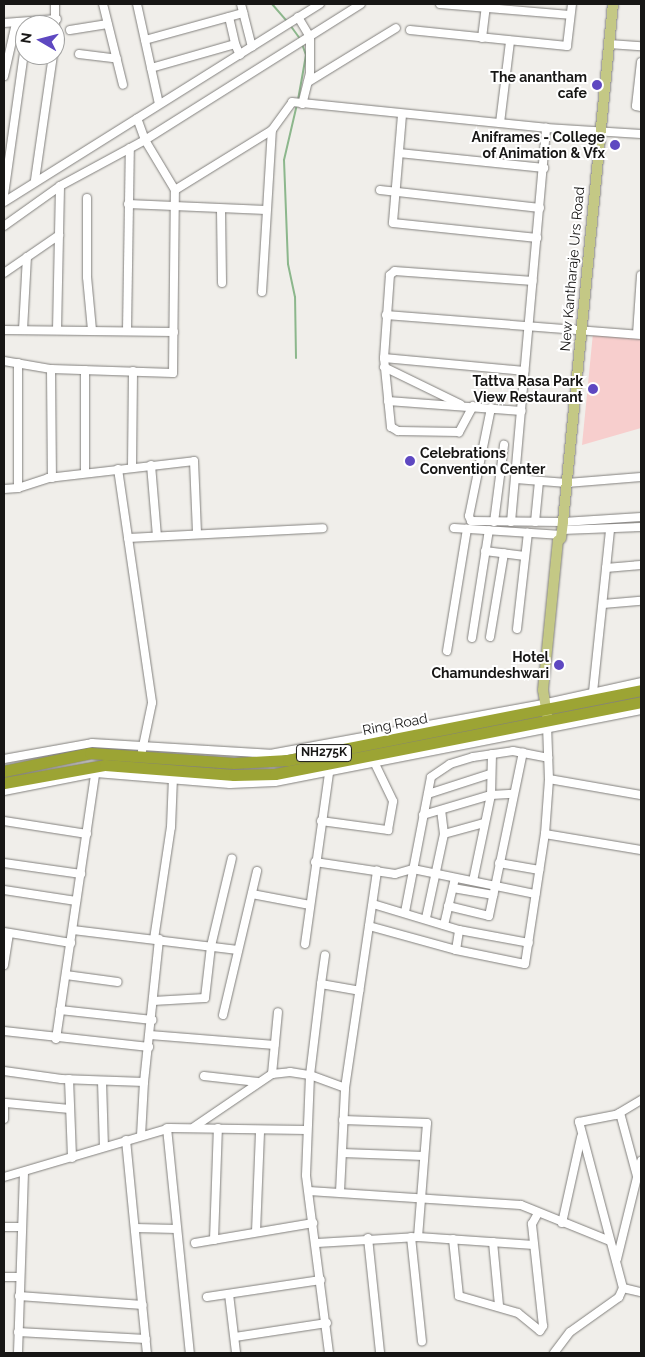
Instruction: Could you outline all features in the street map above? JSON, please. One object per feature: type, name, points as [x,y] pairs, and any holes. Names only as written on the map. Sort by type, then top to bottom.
[{"type":"highway","name":"Ring Road","points":[[4,771],[90,753],[142,750],[265,762],[547,703],[641,690]]},
{"type":"highway","name":"Ring Road","points":[[4,783],[96,769],[270,775],[547,726],[641,702]]},
{"type":"main road","name":"New Kantharaje Urs Road","points":[[547,726],[547,703],[550,690],[564,542],[562,531],[612,4]]},
{"type":"street","points":[[103,4],[123,84]]},
{"type":"street","points":[[138,4],[158,104]]},
{"type":"street","points":[[241,4],[252,47]]},
{"type":"street","points":[[4,202],[35,180],[320,4]]},
{"type":"street","points":[[4,226],[60,186],[145,140],[361,4]]},
{"type":"street","points":[[440,4],[486,6],[570,15]]},
{"type":"street","points":[[540,12],[541,4]]},
{"type":"street","points":[[410,30],[567,46],[572,4]]},
{"type":"street","points":[[482,38],[486,6]]},
{"type":"street","points":[[145,40],[243,13]]},
{"type":"street","points":[[229,17],[235,44],[240,55]]},
{"type":"street","points":[[298,17],[310,37],[308,82],[302,104]]},
{"type":"street","points":[[70,30],[108,24]]},
{"type":"street","points":[[4,76],[15,27]]},
{"type":"street","points":[[308,82],[396,28]]},
{"type":"street","points":[[500,123],[510,41]]},
{"type":"street","points":[[151,68],[235,44]]},
{"type":"street","points":[[609,44],[641,46]]},
{"type":"street","points":[[79,54],[117,59]]},
{"type":"street","points":[[641,62],[636,106],[641,107]]},
{"type":"street","points":[[4,195],[22,65]]},
{"type":"street","points":[[35,180],[52,65]]},
{"type":"street","points":[[175,190],[272,130],[292,102],[546,128],[641,134]]},
{"type":"street","points":[[402,114],[393,223],[537,238]]},
{"type":"street","points":[[4,362],[51,369],[173,373],[175,190],[145,140],[137,118]]},
{"type":"street","points":[[511,522],[544,168],[546,128]]},
{"type":"street","points":[[262,292],[272,130]]},
{"type":"street","points":[[127,330],[130,148]]},
{"type":"street","points":[[399,153],[544,168]]},
{"type":"street","points":[[57,330],[60,186]]},
{"type":"street","points":[[380,190],[540,208]]},
{"type":"street","points":[[87,198],[87,277],[92,330]]},
{"type":"street","points":[[128,204],[174,208],[266,210]]},
{"type":"street","points":[[221,210],[222,283]]},
{"type":"street","points":[[4,273],[59,235]]},
{"type":"street","points":[[24,330],[27,257]]},
{"type":"street","points":[[473,406],[459,432],[398,431],[391,427],[384,367],[390,275],[395,271],[533,281]]},
{"type":"street","points":[[386,315],[639,335],[641,275]]},
{"type":"street","points":[[4,330],[174,332]]},
{"type":"street","points":[[384,358],[524,371]]},
{"type":"street","points":[[18,364],[18,488]]},
{"type":"street","points":[[384,367],[464,406]]},
{"type":"street","points":[[51,369],[52,478]]},
{"type":"street","points":[[85,370],[85,473]]},
{"type":"street","points":[[132,467],[133,371]]},
{"type":"street","points":[[388,401],[522,411]]},
{"type":"street","points":[[491,408],[469,516],[472,521],[535,522],[562,531],[641,517]]},
{"type":"street","points":[[494,522],[504,445]]},
{"type":"street","points":[[4,489],[18,488],[52,478],[85,473],[194,461],[197,533]]},
{"type":"street","points":[[151,465],[157,536]]},
{"type":"street","points":[[4,759],[92,743],[142,750],[152,704],[118,469]]},
{"type":"street","points":[[516,479],[567,483],[641,477]]},
{"type":"street","points":[[535,522],[538,481]]},
{"type":"street","points":[[454,528],[528,533],[641,527]]},
{"type":"street","points":[[128,538],[323,528]]},
{"type":"street","points":[[447,651],[467,529]]},
{"type":"street","points":[[593,692],[610,529]]},
{"type":"street","points":[[472,638],[489,530]]},
{"type":"street","points":[[517,629],[528,533]]},
{"type":"street","points":[[486,551],[525,556]]},
{"type":"street","points":[[490,637],[504,553]]},
{"type":"street","points":[[606,568],[641,566]]},
{"type":"street","points":[[603,604],[641,601]]},
{"type":"street","points":[[547,703],[641,682]]},
{"type":"street","points":[[4,792],[96,769],[173,778],[256,784],[329,773],[547,726],[641,710]]},
{"type":"street","points":[[369,926],[456,950],[525,964],[545,834],[549,779],[547,726]]},
{"type":"street","points":[[405,912],[431,777],[438,771],[465,759],[492,754],[523,752],[548,758]]},
{"type":"street","points":[[448,906],[489,916],[523,752]]},
{"type":"street","points":[[473,881],[491,795],[490,774],[492,754]]},
{"type":"street","points":[[321,821],[388,830],[393,802],[375,764]]},
{"type":"street","points":[[56,1039],[96,769]]},
{"type":"street","points":[[305,944],[329,773]]},
{"type":"street","points":[[428,794],[490,774]]},
{"type":"street","points":[[141,1136],[144,1082],[152,1020],[156,939],[171,827],[173,778]]},
{"type":"street","points":[[549,779],[641,795]]},
{"type":"street","points":[[423,815],[491,795],[513,794]]},
{"type":"street","points":[[426,918],[444,834],[441,811]]},
{"type":"street","points":[[4,821],[87,834]]},
{"type":"street","points":[[444,834],[484,823]]},
{"type":"street","points":[[545,834],[641,850]]},
{"type":"street","points":[[153,1001],[204,1000],[211,946],[232,858]]},
{"type":"street","points":[[315,862],[395,874],[413,868],[535,894]]},
{"type":"street","points":[[4,863],[81,874]]},
{"type":"street","points":[[499,863],[539,870]]},
{"type":"street","points":[[340,1192],[345,1088],[377,870]]},
{"type":"street","points":[[223,1015],[257,871]]},
{"type":"street","points":[[444,925],[455,878]]},
{"type":"street","points":[[453,888],[493,895]]},
{"type":"street","points":[[4,890],[76,901]]},
{"type":"street","points":[[252,894],[310,906]]},
{"type":"street","points":[[373,904],[426,918],[459,930],[529,943]]},
{"type":"street","points":[[73,930],[238,950]]},
{"type":"street","points":[[456,950],[459,930]]},
{"type":"street","points":[[4,965],[6,932],[71,943]]},
{"type":"street","points":[[325,955],[310,1075],[306,1175],[317,1243],[329,1353]]},
{"type":"street","points":[[66,975],[118,982]]},
{"type":"street","points":[[321,984],[359,991]]},
{"type":"street","points":[[60,1010],[152,1020]]},
{"type":"street","points":[[272,1074],[278,1012]]},
{"type":"street","points":[[4,1031],[56,1039],[149,1047]]},
{"type":"street","points":[[150,1035],[275,1046]]},
{"type":"street","points":[[4,1071],[69,1079],[144,1082]]},
{"type":"street","points":[[194,1127],[272,1074],[290,1072],[310,1075],[345,1088]]},
{"type":"street","points":[[204,1076],[258,1082]]},
{"type":"street","points":[[69,1079],[72,1158]]},
{"type":"street","points":[[102,1081],[104,1147]]},
{"type":"street","points":[[554,1353],[570,1332],[619,1297],[623,1288],[617,1259],[610,1241],[578,1122],[620,1113],[641,1100]]},
{"type":"street","points":[[4,1119],[5,1103],[70,1109]]},
{"type":"street","points":[[620,1113],[637,1178]]},
{"type":"street","points":[[343,1120],[427,1123],[421,1197],[414,1237],[422,1341]]},
{"type":"street","points":[[4,1177],[24,1173],[167,1128],[307,1130]]},
{"type":"street","points":[[167,1128],[190,1353]]},
{"type":"street","points":[[214,1240],[218,1128]]},
{"type":"street","points":[[256,1232],[260,1130]]},
{"type":"street","points":[[562,1223],[582,1135]]},
{"type":"street","points":[[126,1140],[147,1353]]},
{"type":"street","points":[[342,1153],[424,1156]]},
{"type":"street","points":[[617,1259],[641,1161]]},
{"type":"street","points":[[18,1353],[24,1173]]},
{"type":"street","points":[[310,1191],[521,1205],[610,1241]]},
{"type":"street","points":[[453,1239],[459,1296],[499,1306],[523,1316],[538,1332],[542,1330],[532,1221],[538,1213]]},
{"type":"street","points":[[195,1243],[313,1223]]},
{"type":"street","points":[[4,1227],[22,1228]]},
{"type":"street","points":[[135,1228],[177,1229]]},
{"type":"street","points":[[317,1243],[368,1238],[414,1237],[534,1245]]},
{"type":"street","points":[[368,1238],[380,1353]]},
{"type":"street","points":[[493,1242],[499,1306]]},
{"type":"street","points":[[4,1277],[20,1277]]},
{"type":"street","points":[[208,1298],[321,1280]]},
{"type":"street","points":[[623,1288],[641,1292]]},
{"type":"street","points":[[229,1294],[236,1353]]},
{"type":"street","points":[[19,1296],[143,1305]]},
{"type":"street","points":[[234,1337],[327,1322]]},
{"type":"street","points":[[18,1332],[146,1338]]},
{"type":"shaded area","points":[[593,333],[641,337],[641,428],[582,445]]},
{"type":"waterway","points":[[272,4],[287,21]]},
{"type":"waterway","points":[[290,25],[300,39]]},
{"type":"waterway","points":[[298,100],[306,55],[302,44]]},
{"type":"waterway","points":[[296,358],[295,297],[288,264],[284,160],[297,104]]},
{"type":"place","name":"The anantham cafe","points":[[597,85]]},
{"type":"place","name":"Aniframes - College of Animation & Vfx","points":[[615,145]]},
{"type":"place","name":"Tattva Rasa Park View Restaurant","points":[[593,389]]},
{"type":"place","name":"Celebrations Convention Center","points":[[410,461]]},
{"type":"place","name":"Hotel Chamundeshwari","points":[[559,665]]}]
